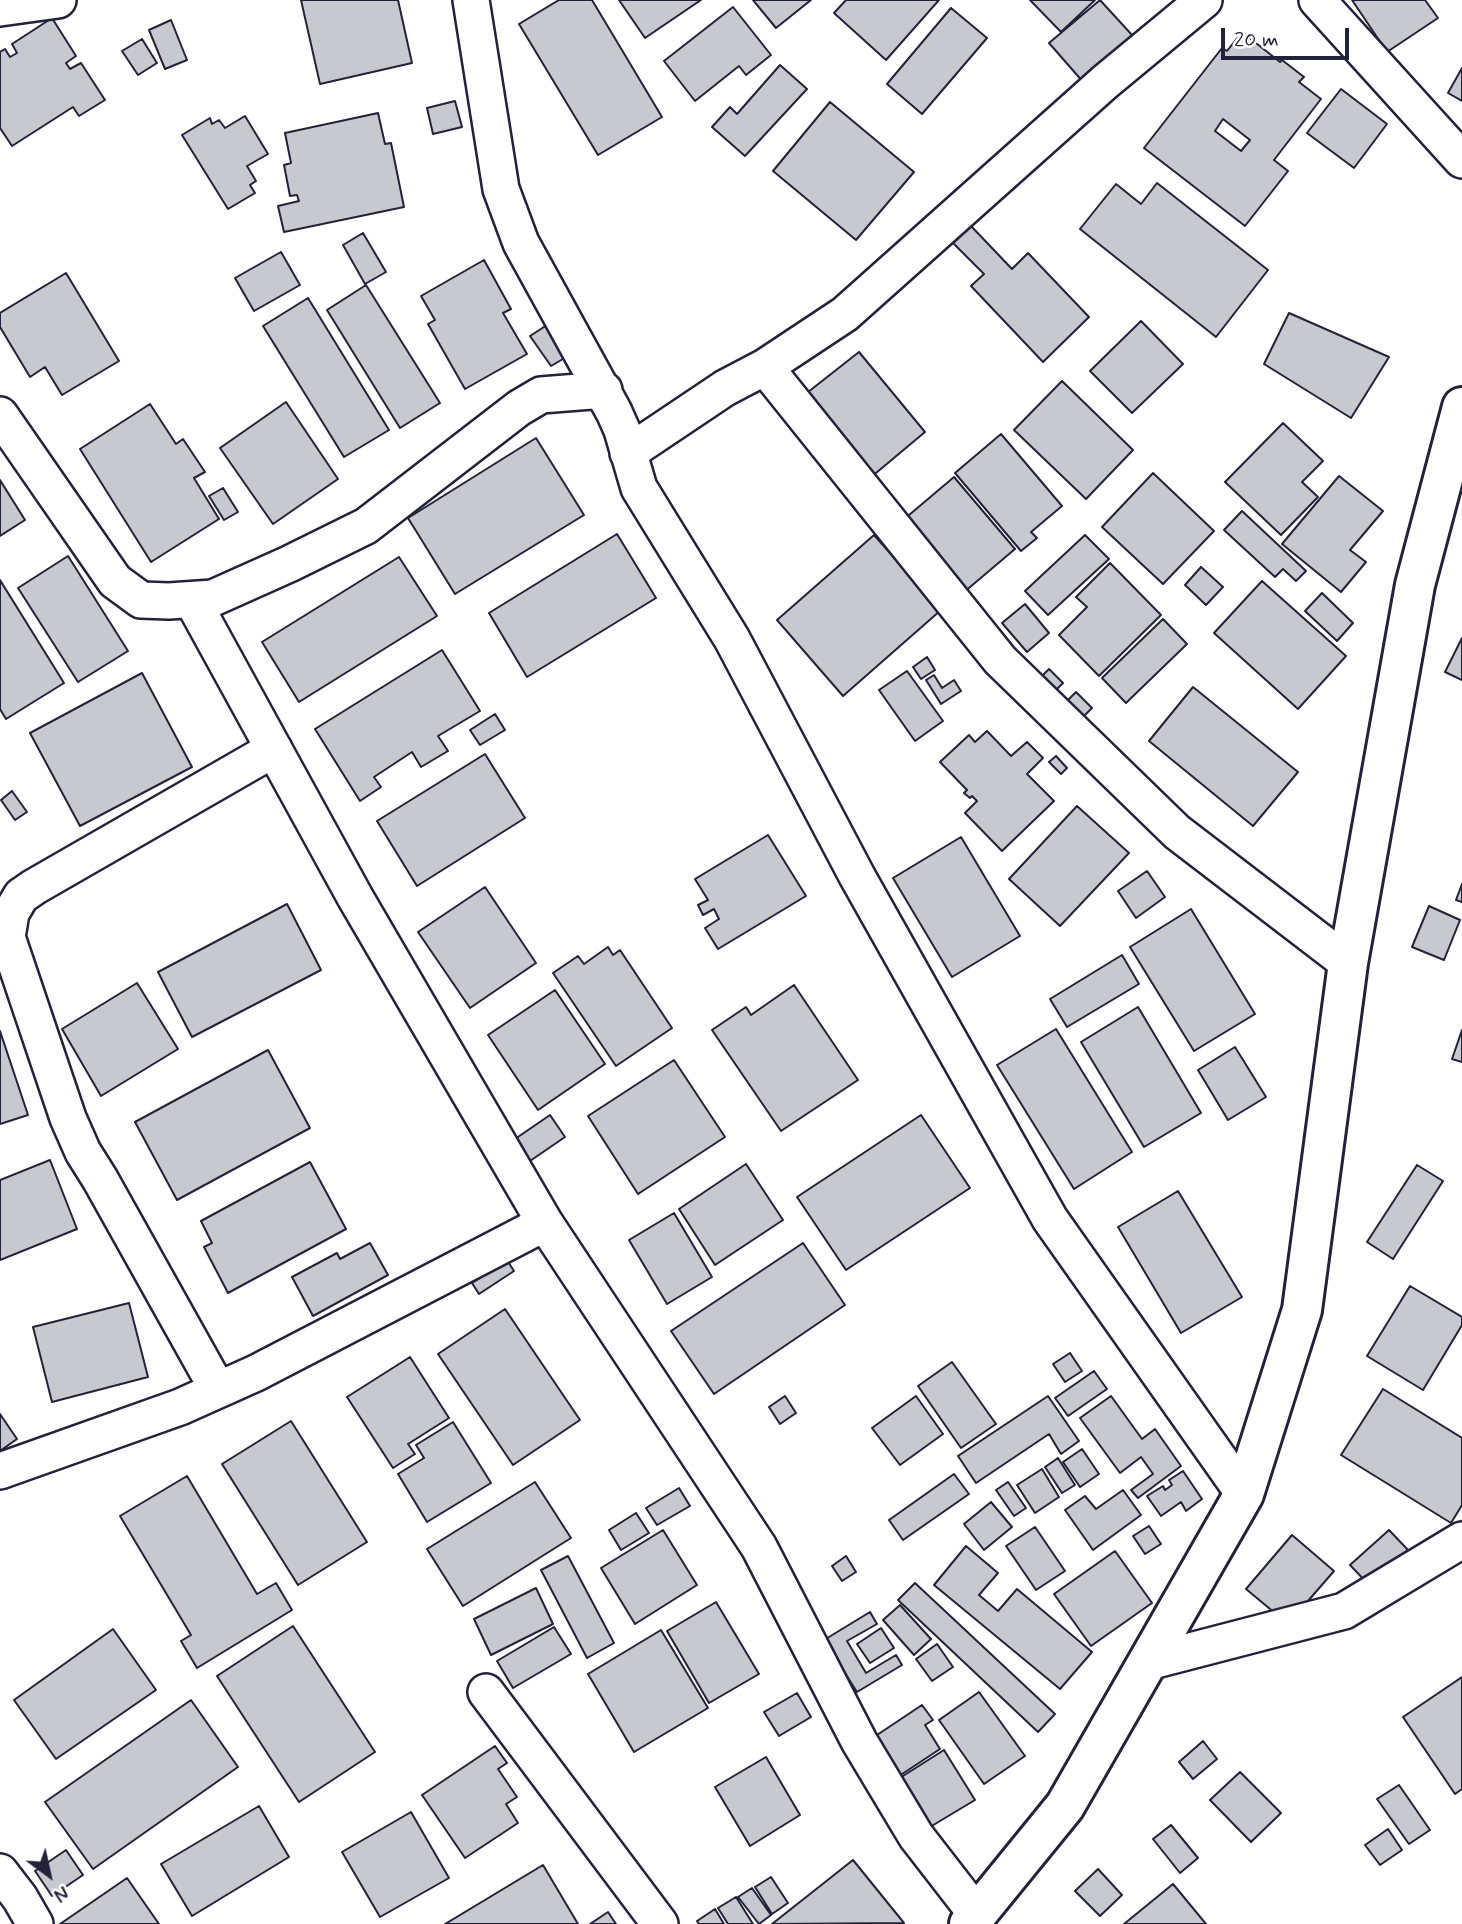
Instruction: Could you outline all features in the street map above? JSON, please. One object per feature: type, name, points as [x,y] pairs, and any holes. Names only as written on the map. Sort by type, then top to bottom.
[{"type":"street","points":[[0,8],[58,0]]},
{"type":"street","points":[[471,0],[501,189],[521,243],[604,390],[622,430],[639,488],[732,639],[857,876],[1049,1219],[1244,1493]]},
{"type":"street","points":[[628,453],[725,388],[765,367],[845,314],[1105,82],[1204,0]]},
{"type":"street","points":[[1317,0],[1462,160]]},
{"type":"street","points":[[765,367],[1000,660],[1177,832],[1348,963]]},
{"type":"street","points":[[0,415],[116,581],[141,600],[192,600],[213,598],[366,526],[519,408],[541,395],[604,390]]},
{"type":"street","points":[[192,600],[355,897],[545,1223],[759,1547],[859,1741],[916,1836],[974,1920],[1065,1806],[1244,1493],[1302,1310],[1348,963],[1415,585],[1462,407]]},
{"type":"street","points":[[218,1390],[83,1152],[68,1118],[7,937],[5,916],[22,896],[34,887],[274,749]]},
{"type":"street","points":[[0,1471],[180,1407],[256,1373],[545,1223]]},
{"type":"street","points":[[1148,1662],[1344,1611],[1462,1540]]},
{"type":"street","points":[[486,1692],[660,1924]]},
{"type":"street","points":[[0,1872],[36,1924]]},
{"type":"building","points":[[301,0],[398,0],[412,63],[320,84]]},
{"type":"building","points":[[559,0],[592,0],[662,117],[598,155],[519,24]]},
{"type":"building","points":[[619,0],[701,0],[645,38]]},
{"type":"building","points":[[753,0],[811,0],[776,28]]},
{"type":"building","points":[[846,0],[939,0],[886,60],[834,13]]},
{"type":"building","points":[[1030,0],[1095,0],[1061,32]]},
{"type":"building","points":[[1100,0],[1143,47],[1091,91],[1049,43]]},
{"type":"building","points":[[1352,0],[1425,0],[1438,18],[1387,52]]},
{"type":"building","points":[[733,7],[771,55],[746,75],[739,66],[695,101],[664,61]]},
{"type":"building","points":[[951,8],[987,38],[922,114],[887,84]]},
{"type":"building","points":[[52,18],[76,56],[66,63],[70,69],[81,63],[105,100],[79,116],[73,107],[12,146],[0,128],[0,52],[5,49],[10,57],[17,53],[12,44]]},
{"type":"building","points":[[171,20],[187,60],[165,69],[149,30]]},
{"type":"building","points":[[1242,32],[1304,77],[1299,82],[1321,99],[1274,160],[1288,171],[1245,226],[1144,148],[1222,48],[1227,51]],"holes":[[[1223,119],[1250,140],[1241,151],[1215,131]]]},
{"type":"building","points":[[142,39],[157,63],[138,75],[122,51]]},
{"type":"building","points":[[780,65],[807,89],[745,156],[712,127],[730,107],[737,114]]},
{"type":"building","points":[[1462,68],[1462,101],[1448,93]]},
{"type":"building","points":[[1341,89],[1387,124],[1354,168],[1307,133]]},
{"type":"building","points":[[455,101],[462,127],[433,134],[427,108]]},
{"type":"building","points":[[830,102],[914,172],[856,240],[773,171]]},
{"type":"building","points":[[378,113],[385,144],[391,143],[404,207],[284,232],[278,206],[299,201],[297,195],[290,196],[284,165],[291,163],[285,133]]},
{"type":"building","points":[[245,116],[268,154],[247,166],[256,181],[250,185],[255,193],[228,209],[182,135],[210,118],[212,124],[219,120],[225,128]]},
{"type":"building","points":[[1157,183],[1268,270],[1216,337],[1080,229],[1116,184],[1141,204]]},
{"type":"building","points":[[971,226],[1012,269],[1028,253],[1089,317],[1043,362],[971,286],[984,274],[953,243]]},
{"type":"building","points":[[363,233],[386,272],[365,284],[343,245]]},
{"type":"building","points":[[281,252],[300,285],[254,311],[235,278]]},
{"type":"building","points":[[484,260],[511,309],[503,313],[527,354],[465,389],[428,324],[435,320],[421,296]]},
{"type":"building","points":[[66,273],[119,361],[62,395],[45,367],[30,377],[0,327],[0,313]]},
{"type":"building","points":[[366,285],[440,403],[400,428],[327,310]]},
{"type":"building","points":[[308,298],[389,430],[344,457],[263,326]]},
{"type":"building","points":[[1289,313],[1389,357],[1351,418],[1264,364]]},
{"type":"building","points":[[1141,321],[1183,364],[1132,413],[1090,371]]},
{"type":"building","points":[[547,325],[568,356],[551,366],[530,336]]},
{"type":"building","points":[[859,352],[925,432],[870,478],[803,396]]},
{"type":"building","points":[[1062,381],[1133,450],[1086,499],[1014,430]]},
{"type":"building","points":[[286,402],[338,479],[273,524],[220,448]]},
{"type":"building","points":[[150,404],[176,444],[183,439],[205,472],[194,478],[219,519],[151,562],[80,449]]},
{"type":"building","points":[[1283,423],[1323,461],[1302,482],[1318,497],[1281,535],[1225,482]]},
{"type":"building","points":[[1001,434],[1062,506],[1031,532],[1037,538],[1021,551],[955,473]]},
{"type":"building","points":[[536,438],[584,515],[455,594],[408,518]]},
{"type":"building","points":[[1153,473],[1214,531],[1163,584],[1102,527]]},
{"type":"building","points":[[1339,476],[1383,511],[1350,550],[1366,562],[1341,592],[1282,544]]},
{"type":"building","points":[[954,477],[1015,549],[963,593],[902,521]]},
{"type":"building","points":[[0,480],[25,520],[0,536]]},
{"type":"building","points":[[223,488],[238,512],[224,520],[209,496]]},
{"type":"building","points":[[1242,511],[1306,571],[1296,581],[1283,569],[1275,577],[1224,530]]},
{"type":"building","points":[[617,534],[656,598],[527,677],[489,613]]},
{"type":"building","points":[[874,535],[941,610],[843,696],[777,620]]},
{"type":"building","points":[[1085,535],[1109,559],[1048,615],[1025,591]]},
{"type":"building","points":[[68,556],[128,651],[78,682],[18,588]]},
{"type":"building","points":[[399,557],[437,616],[299,702],[262,642]]},
{"type":"building","points":[[1110,563],[1161,615],[1099,676],[1059,635],[1087,607],[1076,597]]},
{"type":"building","points":[[1201,567],[1223,587],[1206,605],[1185,585]]},
{"type":"building","points":[[0,580],[64,683],[6,719],[0,709]]},
{"type":"building","points":[[1262,581],[1346,656],[1298,709],[1214,633]]},
{"type":"building","points":[[1322,593],[1353,623],[1337,641],[1305,611]]},
{"type":"building","points":[[1025,604],[1049,633],[1027,652],[1002,623]]},
{"type":"building","points":[[1163,619],[1187,644],[1126,703],[1102,678]]},
{"type":"building","points":[[1462,638],[1462,680],[1445,672]]},
{"type":"building","points":[[442,650],[480,711],[438,736],[448,751],[421,767],[412,752],[374,777],[381,787],[360,801],[315,729]]},
{"type":"building","points":[[927,657],[935,670],[921,679],[913,667]]},
{"type":"building","points":[[1049,669],[1063,683],[1051,695],[1038,680]]},
{"type":"building","points":[[907,671],[943,721],[915,741],[879,690]]},
{"type":"building","points":[[142,673],[192,767],[80,826],[30,733]]},
{"type":"building","points":[[934,675],[942,688],[954,680],[961,691],[941,704],[926,680]]},
{"type":"building","points":[[1193,687],[1298,772],[1253,826],[1149,741]]},
{"type":"building","points":[[1076,692],[1092,708],[1077,723],[1061,707]]},
{"type":"building","points":[[495,714],[505,730],[480,745],[470,730]]},
{"type":"building","points":[[987,731],[1011,756],[1027,742],[1043,758],[1027,774],[1054,801],[1002,851],[965,813],[977,801],[964,793],[967,790],[940,762],[969,735],[975,742]]},
{"type":"building","points":[[485,754],[525,818],[417,886],[377,821]]},
{"type":"building","points":[[1056,756],[1067,768],[1061,774],[1049,762]]},
{"type":"building","points":[[12,791],[27,812],[15,820],[1,800]]},
{"type":"building","points":[[1077,806],[1129,853],[1060,926],[1009,879]]},
{"type":"building","points":[[768,835],[806,896],[718,949],[705,928],[719,919],[714,909],[703,915],[698,905],[708,900],[695,879]]},
{"type":"building","points":[[961,837],[1020,936],[952,977],[893,878]]},
{"type":"building","points":[[1147,871],[1165,897],[1136,918],[1118,891]]},
{"type":"building","points":[[1462,884],[1462,902],[1456,900]]},
{"type":"building","points":[[485,887],[536,963],[470,1008],[418,932]]},
{"type":"building","points":[[287,904],[321,970],[192,1037],[158,972]]},
{"type":"building","points":[[1429,906],[1460,920],[1444,960],[1412,947]]},
{"type":"building","points":[[1191,909],[1255,1014],[1194,1051],[1130,947]]},
{"type":"building","points":[[608,947],[613,955],[620,950],[672,1028],[616,1066],[553,973],[578,956],[584,964]]},
{"type":"building","points":[[1122,955],[1139,984],[1067,1027],[1050,999]]},
{"type":"building","points":[[137,983],[178,1049],[101,1096],[62,1029]]},
{"type":"building","points":[[794,985],[858,1080],[781,1131],[712,1030],[746,1007],[751,1015]]},
{"type":"building","points":[[555,990],[605,1064],[538,1110],[488,1035]]},
{"type":"building","points":[[1138,1007],[1201,1113],[1144,1147],[1081,1042]]},
{"type":"building","points":[[1056,1029],[1132,1152],[1074,1189],[997,1065]]},
{"type":"building","points":[[1462,1030],[1462,1062],[1452,1059]]},
{"type":"building","points":[[0,1031],[28,1115],[0,1124]]},
{"type":"building","points":[[1235,1047],[1266,1097],[1228,1120],[1198,1070]]},
{"type":"building","points":[[268,1050],[310,1128],[177,1200],[135,1122]]},
{"type":"building","points":[[674,1060],[725,1137],[638,1194],[588,1116]]},
{"type":"building","points":[[550,1115],[565,1137],[530,1161],[515,1139]]},
{"type":"building","points":[[921,1115],[970,1188],[846,1270],[797,1197]]},
{"type":"building","points":[[50,1160],[77,1229],[0,1260],[0,1180]]},
{"type":"building","points":[[310,1162],[346,1229],[228,1293],[204,1247],[212,1243],[201,1221]]},
{"type":"building","points":[[746,1164],[783,1220],[715,1265],[679,1209]]},
{"type":"building","points":[[1417,1165],[1443,1181],[1393,1259],[1367,1242]]},
{"type":"building","points":[[1178,1191],[1242,1297],[1181,1333],[1118,1227]]},
{"type":"building","points":[[674,1213],[712,1277],[667,1304],[629,1240]]},
{"type":"building","points":[[370,1243],[388,1275],[313,1316],[292,1277],[337,1253],[340,1259]]},
{"type":"building","points":[[803,1243],[845,1305],[714,1394],[671,1331]]},
{"type":"building","points":[[507,1260],[514,1271],[479,1294],[472,1283]]},
{"type":"building","points":[[1410,1286],[1462,1317],[1462,1325],[1423,1390],[1367,1356]]},
{"type":"building","points":[[129,1303],[148,1377],[52,1402],[33,1327]]},
{"type":"building","points":[[505,1309],[580,1420],[513,1465],[438,1354]]},
{"type":"building","points":[[1070,1353],[1082,1371],[1065,1382],[1053,1364]]},
{"type":"building","points":[[410,1357],[449,1418],[408,1444],[415,1454],[393,1468],[347,1397]]},
{"type":"building","points":[[952,1362],[996,1424],[961,1448],[918,1386]]},
{"type":"building","points":[[1094,1371],[1107,1389],[1068,1416],[1055,1398]]},
{"type":"building","points":[[1383,1389],[1462,1438],[1462,1505],[1451,1523],[1341,1455]]},
{"type":"building","points":[[785,1396],[796,1413],[780,1424],[769,1407]]},
{"type":"building","points":[[916,1396],[943,1434],[900,1465],[872,1428]]},
{"type":"building","points":[[1048,1396],[1079,1441],[1061,1454],[1049,1434],[976,1483],[958,1456]]},
{"type":"building","points":[[1111,1396],[1142,1439],[1155,1429],[1181,1466],[1138,1498],[1131,1490],[1153,1474],[1141,1457],[1120,1473],[1080,1418]]},
{"type":"building","points":[[0,1414],[17,1439],[0,1451]]},
{"type":"building","points":[[291,1421],[367,1542],[298,1585],[222,1464]]},
{"type":"building","points":[[453,1422],[491,1483],[427,1522],[398,1474],[424,1458],[416,1445]]},
{"type":"building","points":[[1082,1449],[1099,1474],[1080,1487],[1063,1462]]},
{"type":"building","points":[[1058,1458],[1075,1485],[1062,1493],[1045,1467]]},
{"type":"building","points":[[1042,1469],[1059,1497],[1035,1513],[1017,1485]]},
{"type":"building","points":[[1183,1471],[1202,1499],[1186,1511],[1181,1502],[1161,1516],[1147,1496],[1163,1486],[1165,1490],[1172,1485],[1169,1480]]},
{"type":"building","points":[[954,1474],[969,1494],[903,1540],[889,1520]]},
{"type":"building","points":[[187,1476],[257,1594],[276,1583],[292,1610],[197,1668],[181,1641],[191,1635],[120,1516]]},
{"type":"building","points":[[535,1482],[571,1538],[463,1606],[427,1549]]},
{"type":"building","points":[[1008,1482],[1026,1508],[1014,1516],[996,1490]]},
{"type":"building","points":[[679,1488],[690,1506],[657,1525],[646,1508]]},
{"type":"building","points":[[1123,1490],[1141,1515],[1093,1550],[1065,1510],[1085,1496],[1096,1509]]},
{"type":"building","points":[[991,1502],[1012,1527],[984,1550],[964,1524]]},
{"type":"building","points":[[636,1513],[649,1533],[621,1550],[609,1530]]},
{"type":"building","points":[[1149,1526],[1161,1544],[1145,1554],[1133,1536]]},
{"type":"building","points":[[1035,1527],[1065,1571],[1036,1590],[1006,1546]]},
{"type":"building","points":[[663,1530],[697,1585],[635,1624],[601,1568]]},
{"type":"building","points":[[1389,1530],[1408,1550],[1369,1585],[1350,1565]]},
{"type":"building","points":[[1292,1535],[1334,1571],[1288,1624],[1246,1589]]},
{"type":"building","points":[[966,1546],[998,1573],[979,1595],[998,1611],[1017,1589],[1092,1652],[1060,1689],[934,1585]]},
{"type":"building","points":[[1115,1551],[1152,1603],[1091,1646],[1054,1594]]},
{"type":"building","points":[[568,1556],[614,1643],[587,1658],[541,1570]]},
{"type":"building","points":[[846,1556],[856,1572],[842,1581],[832,1566]]},
{"type":"building","points":[[915,1583],[1055,1714],[1038,1732],[898,1600]]},
{"type":"building","points":[[536,1588],[553,1624],[491,1655],[474,1619]]},
{"type":"building","points":[[716,1602],[759,1674],[709,1703],[667,1631]]},
{"type":"building","points":[[900,1605],[931,1639],[914,1655],[883,1620]]},
{"type":"building","points":[[870,1612],[877,1624],[847,1641],[866,1673],[896,1655],[902,1665],[857,1692],[824,1640]]},
{"type":"building","points":[[293,1626],[375,1752],[299,1802],[217,1676]]},
{"type":"building","points":[[554,1627],[571,1654],[513,1688],[497,1661]]},
{"type":"building","points":[[881,1628],[894,1648],[870,1663],[857,1644]]},
{"type":"building","points":[[113,1629],[156,1690],[56,1759],[14,1700]]},
{"type":"building","points":[[661,1630],[708,1708],[634,1752],[588,1674]]},
{"type":"building","points":[[937,1644],[953,1667],[932,1681],[916,1659]]},
{"type":"building","points":[[1462,1677],[1462,1789],[1455,1794],[1403,1717]]},
{"type":"building","points":[[979,1692],[1025,1756],[984,1784],[939,1720]]},
{"type":"building","points":[[797,1693],[811,1717],[779,1736],[764,1712]]},
{"type":"building","points":[[191,1700],[238,1767],[93,1869],[45,1802]]},
{"type":"building","points":[[922,1705],[933,1720],[925,1725],[940,1749],[896,1778],[871,1739]]},
{"type":"building","points":[[1203,1741],[1217,1759],[1193,1779],[1179,1762]]},
{"type":"building","points":[[495,1746],[507,1763],[498,1769],[517,1797],[506,1804],[518,1823],[465,1858],[422,1795]]},
{"type":"building","points":[[944,1750],[975,1800],[925,1830],[895,1781]]},
{"type":"building","points":[[766,1757],[800,1815],[750,1846],[715,1787]]},
{"type":"building","points":[[1240,1772],[1281,1813],[1251,1842],[1210,1800]]},
{"type":"building","points":[[1399,1785],[1430,1830],[1409,1844],[1377,1799]]},
{"type":"building","points":[[259,1806],[289,1857],[192,1916],[161,1864]]},
{"type":"building","points":[[411,1812],[449,1878],[380,1917],[342,1852]]},
{"type":"building","points":[[1171,1825],[1198,1858],[1180,1873],[1153,1839]]},
{"type":"building","points":[[1388,1829],[1402,1850],[1380,1865],[1365,1845]]},
{"type":"building","points":[[66,1850],[83,1875],[52,1896],[35,1871]]},
{"type":"building","points":[[853,1860],[904,1923],[772,1924]]},
{"type":"building","points":[[543,1865],[578,1924],[445,1924]]},
{"type":"building","points":[[1098,1869],[1122,1895],[1100,1916],[1075,1891]]},
{"type":"building","points":[[771,1877],[788,1903],[772,1914],[755,1887]]},
{"type":"building","points":[[127,1878],[159,1924],[60,1924]]},
{"type":"building","points":[[1173,1884],[1206,1924],[1124,1924]]},
{"type":"building","points":[[752,1888],[771,1915],[759,1924],[738,1897]]},
{"type":"building","points":[[736,1897],[753,1924],[728,1924],[718,1908]]},
{"type":"building","points":[[715,1909],[724,1924],[699,1924],[697,1921]]},
{"type":"building","points":[[608,1912],[616,1924],[590,1924]]}]
